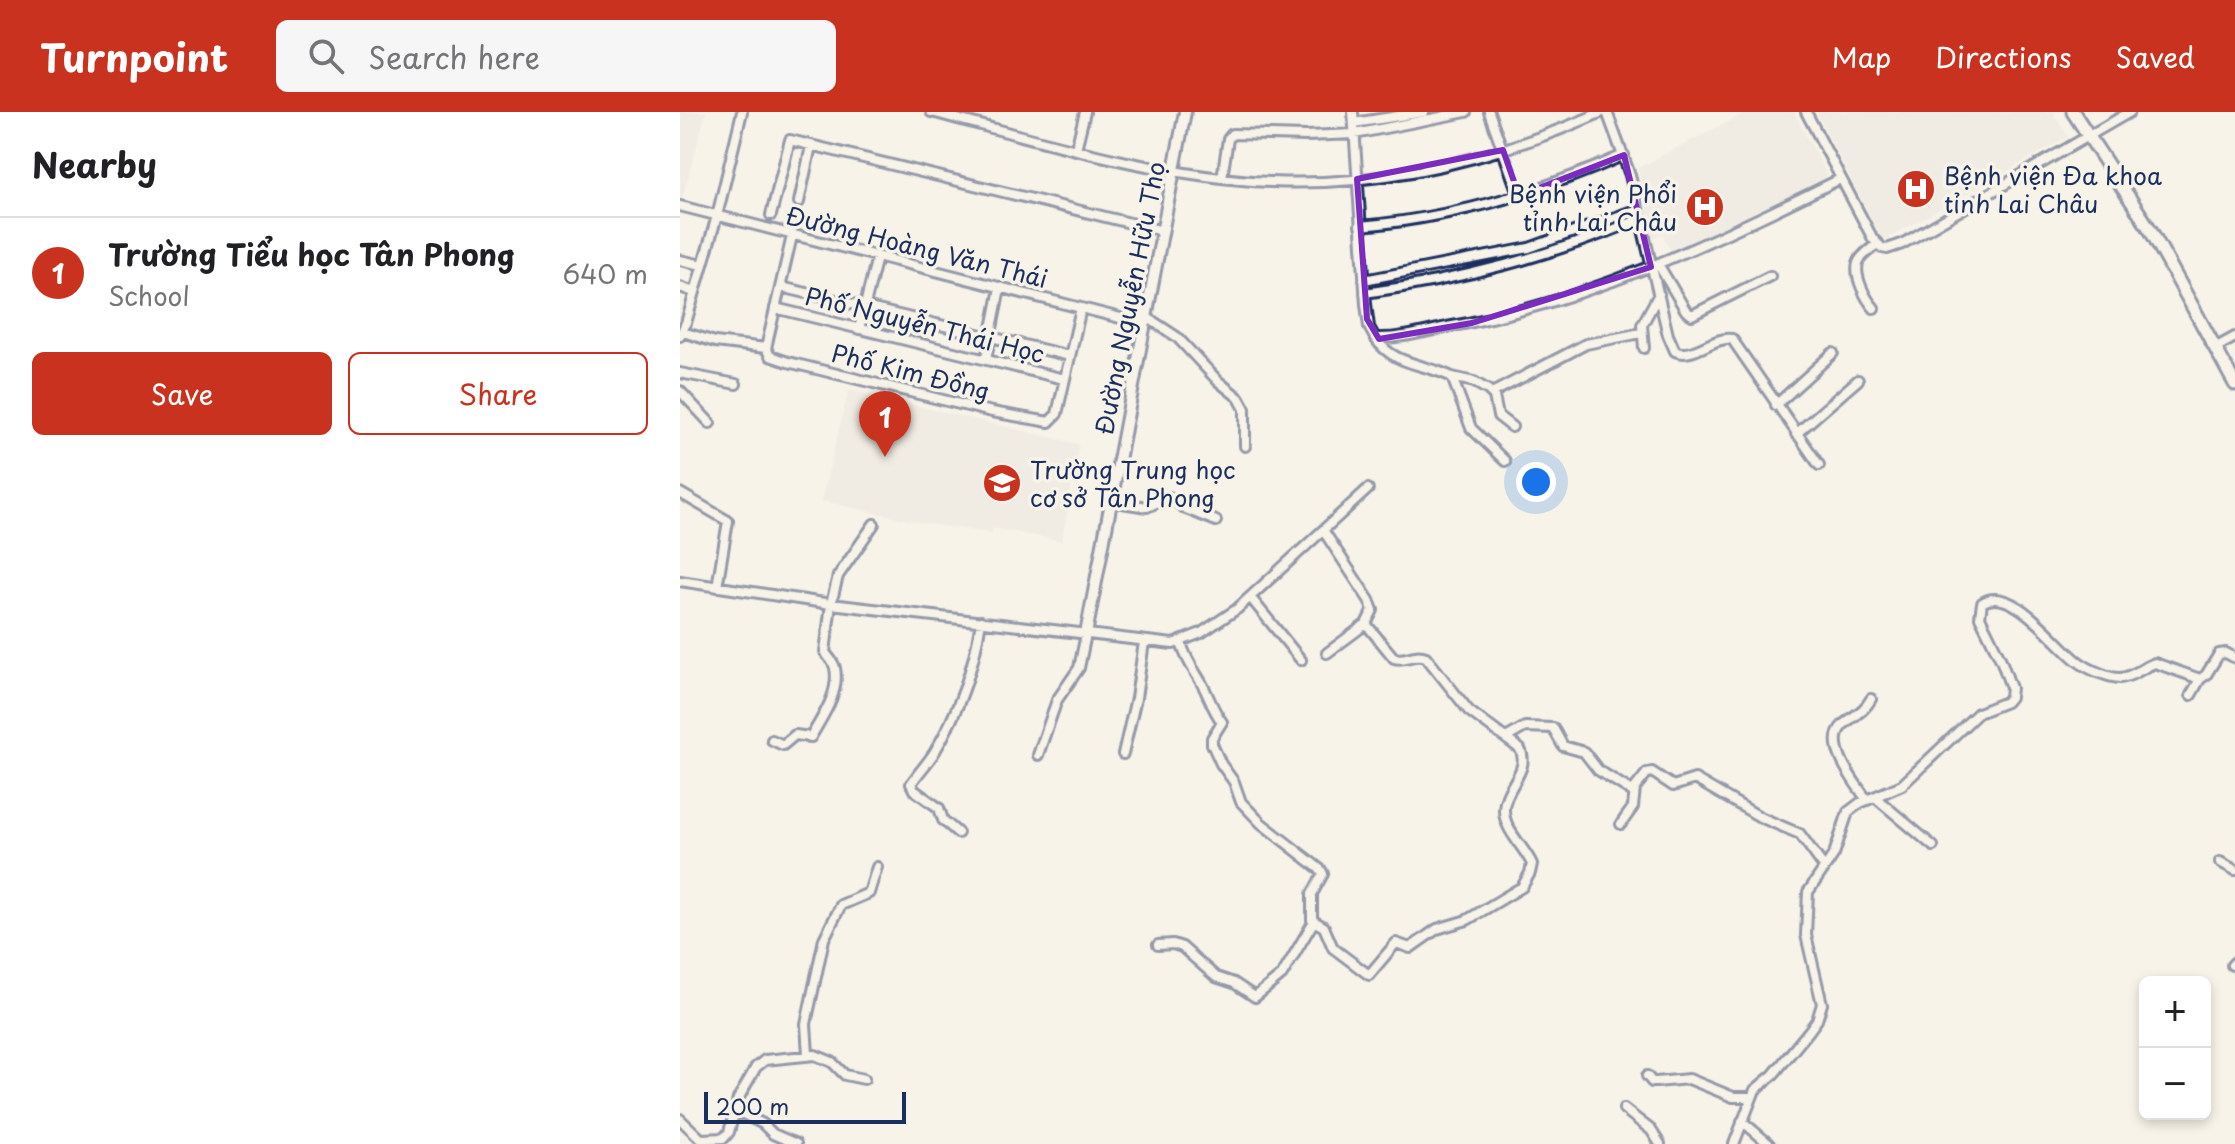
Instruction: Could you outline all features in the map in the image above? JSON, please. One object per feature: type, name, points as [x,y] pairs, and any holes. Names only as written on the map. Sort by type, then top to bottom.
[{"type":"main road","points":[[2073,112],[2151,231],[2235,384]]},
{"type":"street","points":[[682,334],[717,216],[742,112]]},
{"type":"street","points":[[931,112],[1076,149],[1175,170],[1222,178],[1300,182],[1357,179],[1445,166],[1503,150],[1605,112],[1624,155],[1654,266],[1668,335],[1677,354],[1685,354],[1729,337],[1819,465]]},
{"type":"street","points":[[1076,149],[1085,112]]},
{"type":"street","name":"Đường Nguyễn Hữu Thọ","points":[[1086,634],[1185,112]]},
{"type":"street","points":[[1353,112],[1365,293],[1373,335],[1385,350],[1402,362],[1474,382],[1492,393],[1496,413],[1512,427]]},
{"type":"street","points":[[1354,123],[1424,112]]},
{"type":"street","points":[[1222,178],[1227,144],[1232,134],[1355,134],[1466,112]]},
{"type":"street","points":[[1489,112],[1519,196]]},
{"type":"street","points":[[1806,112],[1840,179],[1880,246],[1887,249],[1902,244],[2129,112]]},
{"type":"street","points":[[771,215],[790,140],[1163,231]]},
{"type":"street","points":[[799,202],[811,146]]},
{"type":"street","points":[[1360,226],[1428,219],[1519,196],[1624,155]]},
{"type":"street","points":[[1373,335],[1399,336],[1505,316],[1654,266],[1840,179]]},
{"type":"street","name":"Đường Hoàng Văn Thái","points":[[680,206],[1081,308],[1145,320],[1177,337],[1243,403],[1246,415],[1245,446]]},
{"type":"street","points":[[1364,280],[1502,254],[1639,214]]},
{"type":"street","points":[[1365,293],[1506,267],[1564,249],[1639,214]]},
{"type":"street","points":[[766,350],[792,236]]},
{"type":"street","points":[[1874,308],[1865,295],[1857,265],[1860,259],[1880,246]]},
{"type":"street","points":[[1502,254],[1506,267]]},
{"type":"street","points":[[859,329],[877,257]]},
{"type":"street","points":[[680,260],[702,265]]},
{"type":"street","points":[[1654,266],[1692,315],[1770,276]]},
{"type":"street","points":[[680,287],[694,292]]},
{"type":"street","name":"Phố Nguyễn Thái Học","points":[[781,287],[1070,356]]},
{"type":"street","points":[[986,359],[1000,288]]},
{"type":"street","points":[[1644,348],[1641,333],[1644,318],[1659,294]]},
{"type":"street","name":"Phố Nguyễn Thái Học","points":[[775,308],[1064,379]]},
{"type":"street","points":[[1064,379],[1081,308]]},
{"type":"street","points":[[1492,393],[1586,344],[1641,333]]},
{"type":"street","name":"Phố Kim Đồng","points":[[682,334],[766,350],[774,358],[788,362],[992,412],[1049,422],[1057,414],[1064,379]]},
{"type":"street","points":[[2215,348],[2235,337]]},
{"type":"street","points":[[1776,405],[1833,353]]},
{"type":"street","points":[[680,373],[736,384]]},
{"type":"street","points":[[1452,377],[1471,428],[1505,461]]},
{"type":"street","points":[[1796,434],[1858,380]]},
{"type":"street","points":[[681,394],[710,423]]},
{"type":"street","points":[[680,581],[831,604],[1165,645],[1181,643],[1210,629],[1250,597],[1368,489]]},
{"type":"street","points":[[680,493],[728,521],[717,587]]},
{"type":"street","points":[[1110,501],[1147,507],[1169,497],[1186,509],[1216,521]]},
{"type":"street","points":[[772,740],[782,745],[795,735],[811,737],[829,706],[835,673],[834,663],[824,650],[831,604],[842,568],[874,524]]},
{"type":"street","points":[[1323,530],[1369,600],[1372,614],[1366,624],[1327,653]]},
{"type":"street","points":[[1250,597],[1301,660]]},
{"type":"street","points":[[1734,1144],[1752,1097],[1809,1031],[1821,1011],[1806,930],[1808,892],[1834,854],[1848,812],[1909,779],[1978,713],[2006,702],[2010,697],[2011,688],[1979,613],[1980,607],[1988,600],[2022,609],[2079,663],[2111,676],[2127,676],[2155,663],[2200,679]]},
{"type":"street","points":[[958,833],[943,820],[939,808],[914,790],[911,784],[933,756],[958,706],[975,657],[981,621]]},
{"type":"street","points":[[1181,643],[1188,665],[1222,722],[1212,738],[1212,744],[1234,782],[1241,802],[1261,823],[1323,872],[1312,894],[1311,915],[1324,927],[1333,948],[1369,975],[1396,943],[1410,948],[1437,929],[1467,920],[1522,887],[1530,873],[1532,861],[1518,844],[1504,811],[1504,802],[1522,767],[1524,756],[1518,746],[1469,711],[1426,657],[1419,654],[1394,658],[1366,624]]},
{"type":"street","points":[[1038,755],[1057,700],[1079,668],[1086,634]]},
{"type":"street","points":[[1123,754],[1136,698],[1144,642]]},
{"type":"street","points":[[2191,695],[2219,654],[2226,653],[2235,658]]},
{"type":"street","points":[[1871,699],[1864,709],[1842,726],[1838,739],[1844,765],[1872,799],[1933,846]]},
{"type":"street","points":[[1506,738],[1522,727],[1553,728],[1563,746],[1584,752],[1598,770],[1633,792]]},
{"type":"street","points":[[1621,824],[1633,807],[1633,792],[1650,772],[1673,786],[1691,779],[1699,780],[1760,817],[1800,834],[1824,867]]},
{"type":"street","points":[[2220,862],[2235,870]]},
{"type":"street","points":[[808,1054],[806,1024],[824,939],[841,905],[869,893],[877,867]]},
{"type":"street","points":[[1158,945],[1182,947],[1216,977],[1234,983],[1255,997],[1286,969],[1314,921]]},
{"type":"street","points":[[680,1119],[701,1139],[727,1141],[733,1109],[761,1062],[808,1054],[830,1060],[849,1077],[864,1079]]},
{"type":"street","points":[[1647,1076],[1652,1082],[1689,1079],[1733,1097],[1752,1097]]},
{"type":"street","points":[[733,1109],[763,1124],[773,1134],[796,1144]]},
{"type":"street","points":[[1624,1109],[1651,1130],[1660,1144]]},
{"type":"street","points":[[1742,1121],[1769,1144]]},
{"type":"highlighted area","points":[[1503,150],[1519,196],[1624,155],[1651,267],[1472,323],[1379,339],[1367,319],[1357,179]]},
{"type":"shaded area","points":[[680,112],[706,112],[682,199],[680,198]]},
{"type":"shaded area","name":"Bệnh viện Phổi tỉnh Lai Châu","points":[[1747,112],[1794,112],[1827,175],[1822,181],[1671,252],[1662,234],[1650,239],[1638,168]]},
{"type":"shaded area","name":"Bệnh viện Đa khoa tỉnh Lai Châu","points":[[1816,112],[2053,112],[2068,137],[1883,241]]},
{"type":"shaded area","points":[[849,390],[1079,444],[1062,541],[993,528],[991,533],[923,523],[821,501]]},
{"type":"place","name":"Bệnh viện Đa khoa tỉnh Lai Châu","points":[[1916,189]]},
{"type":"place","name":"Bệnh viện Phổi tỉnh Lai Châu","points":[[1705,207]]},
{"type":"place","name":"Trường Tiểu học Tân Phong","points":[[885,457]]},
{"type":"place","name":"Trường Trung học cơ sở Tân Phong","points":[[1002,483]]}]
